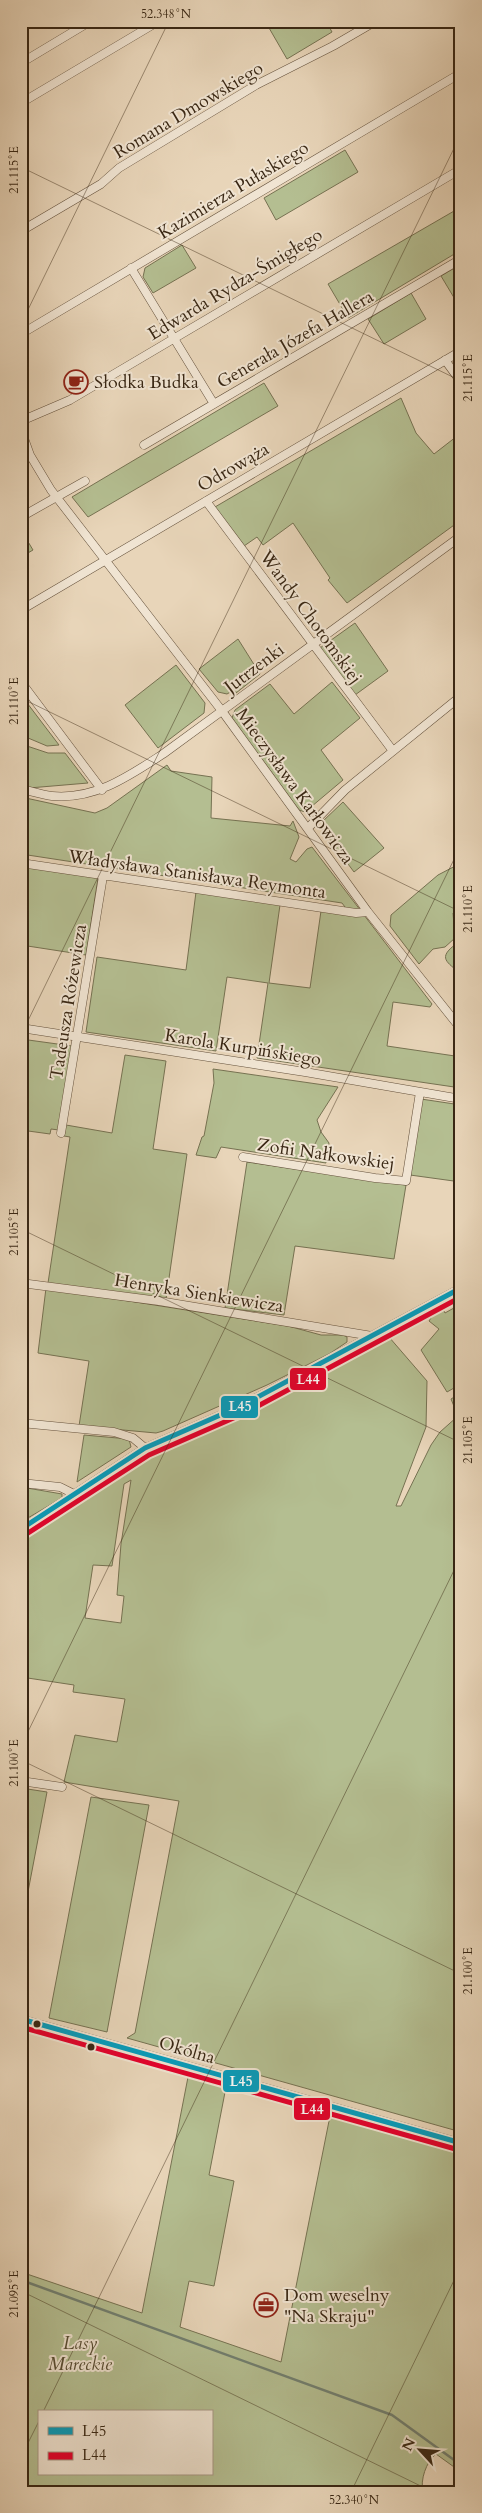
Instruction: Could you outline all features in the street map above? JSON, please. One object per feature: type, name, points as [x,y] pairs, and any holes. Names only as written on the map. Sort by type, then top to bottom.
[{"type":"street","points":[[21,63],[91,21]]},
{"type":"street","points":[[21,103],[159,21]]},
{"type":"street","name":"Romana Dmowskiego","points":[[21,231],[102,184],[119,168],[256,85],[333,46],[376,21]]},
{"type":"street","name":"Kazimierza Pułaskiego","points":[[21,334],[461,73]]},
{"type":"street","name":"Edwarda Rydza-Śmigłego","points":[[21,421],[70,400],[461,169]]},
{"type":"street","name":"Generała Józefa Hallera","points":[[144,445],[461,259]]},
{"type":"street","points":[[131,268],[172,339],[214,404]]},
{"type":"street","name":"Odrowąża","points":[[21,610],[461,351]]},
{"type":"street","points":[[445,360],[461,382]]},
{"type":"street","name":"Mieczysława Karłowicza","points":[[21,430],[30,455],[56,497],[222,711],[368,912],[461,1029]]},
{"type":"street","points":[[21,517],[85,480]]},
{"type":"street","name":"Wandy Chotomskiej","points":[[206,500],[393,751]]},
{"type":"street","name":"Jutrzenki","points":[[21,789],[52,796],[102,790],[115,784],[163,754],[312,643],[461,536]]},
{"type":"street","points":[[21,682],[102,790]]},
{"type":"street","points":[[308,828],[345,790],[461,696]]},
{"type":"street","name":"Władysława Stanisława Reymonta","points":[[21,863],[356,913],[368,912]]},
{"type":"street","name":"Tadeusza Różewicza","points":[[61,1133],[103,876]]},
{"type":"street","name":"Karola Kurpińskiego","points":[[21,1028],[461,1099]]},
{"type":"street","name":"Zofii Nałkowskiej","points":[[243,1157],[374,1178],[406,1181],[420,1092]]},
{"type":"street","name":"Henryka Sienkiewicza","points":[[21,1283],[159,1301],[372,1336]]},
{"type":"street","points":[[21,1529],[145,1448],[241,1406],[461,1288]]},
{"type":"street","points":[[21,1423],[114,1432],[133,1438],[145,1448]]},
{"type":"street","points":[[21,1483],[60,1487],[74,1494]]},
{"type":"street","points":[[21,1781],[62,1787]]},
{"type":"street","name":"Okólna","points":[[21,2019],[461,2143]]},
{"type":"green space","points":[[265,21],[326,21],[332,32],[287,59]]},
{"type":"green space","points":[[345,150],[358,172],[276,220],[264,198]]},
{"type":"green space","points":[[461,207],[461,250],[348,318],[328,284]]},
{"type":"green space","points":[[182,245],[196,268],[153,293],[143,277],[145,268]]},
{"type":"green space","points":[[461,264],[461,298],[456,301],[441,276]]},
{"type":"green space","points":[[411,293],[426,319],[384,344],[368,319]]},
{"type":"green space","points":[[264,383],[278,406],[88,517],[72,497]]},
{"type":"green space","points":[[401,398],[416,433],[434,454],[461,433],[461,478],[457,481],[461,487],[461,520],[347,603],[328,580],[330,578],[293,523],[263,545],[257,537],[244,546],[215,507]]},
{"type":"green space","points":[[21,530],[33,550],[21,557]]},
{"type":"green space","points":[[355,623],[388,671],[355,695],[320,648]]},
{"type":"green space","points":[[238,639],[260,674],[236,693],[234,690],[227,694],[218,692],[199,669]]},
{"type":"green space","points":[[176,665],[205,703],[204,713],[158,748],[125,705]]},
{"type":"green space","points":[[332,682],[360,718],[321,750],[343,780],[305,812],[299,810],[232,718],[235,710],[270,684],[294,714]]},
{"type":"green space","points":[[21,695],[59,745],[47,746],[21,735]]},
{"type":"green space","points":[[21,744],[48,753],[65,753],[88,783],[29,788],[21,785]]},
{"type":"green space","points":[[167,765],[171,771],[212,777],[211,818],[290,826],[293,821],[299,837],[290,859],[296,862],[307,849],[312,847],[432,1004],[430,1007],[393,1002],[387,1046],[455,1056],[461,1064],[461,1088],[257,1058],[268,983],[227,977],[216,1051],[86,1032],[97,957],[186,970],[196,892],[280,905],[269,983],[310,988],[321,911],[351,915],[342,903],[21,854],[21,797],[95,813],[107,808]]},
{"type":"green space","points":[[343,802],[384,848],[354,872],[322,829],[323,821]]},
{"type":"green space","points":[[461,863],[461,908],[453,913],[455,938],[445,947],[433,949],[419,964],[390,926],[391,915],[438,875]]},
{"type":"green space","points":[[21,866],[98,878],[86,955],[21,945]]},
{"type":"green space","points":[[456,944],[461,944],[461,974],[446,960],[447,953]]},
{"type":"green space","points":[[21,1039],[72,1046],[59,1130],[51,1129],[50,1134],[21,1130]]},
{"type":"green space","points":[[125,1055],[166,1061],[153,1149],[187,1154],[166,1299],[48,1283],[70,1137],[64,1136],[66,1125],[112,1133]]},
{"type":"green space","points":[[213,1069],[338,1087],[317,1120],[321,1132],[329,1143],[326,1163],[221,1147],[216,1158],[196,1155],[204,1136],[214,1083]]},
{"type":"green space","points":[[421,1099],[461,1105],[457,1143],[461,1144],[461,1182],[410,1175]]},
{"type":"green space","points":[[247,1162],[406,1185],[394,1259],[295,1246],[284,1315],[225,1308]]},
{"type":"green space","points":[[46,1288],[288,1326],[321,1335],[343,1335],[347,1337],[347,1342],[329,1354],[267,1385],[163,1431],[156,1433],[79,1426],[89,1361],[38,1353]]},
{"type":"green space","points":[[440,1304],[445,1313],[461,1304],[461,1384],[447,1392],[421,1350],[439,1329],[429,1321]]},
{"type":"green space","points":[[389,1337],[427,1381],[426,1427],[396,1506],[401,1506],[431,1445],[440,1432],[458,1416],[451,1399],[461,1393],[461,2132],[127,2038],[135,2033],[179,1801],[64,1782],[75,1735],[117,1742],[125,1699],[73,1692],[74,1685],[21,1677],[21,1535],[65,1506],[130,1470],[131,1465],[272,1400]],"holes":[[[131,1480],[121,1544],[117,1595],[124,1596],[121,1623],[85,1618],[93,1565],[112,1566],[124,1484]]]},
{"type":"green space","points":[[84,1435],[129,1439],[131,1447],[77,1482]]},
{"type":"green space","points":[[21,1487],[62,1494],[62,1498],[21,1522]]},
{"type":"green space","points":[[21,1788],[47,1792],[27,1897],[21,1896]]},
{"type":"green space","points":[[91,1797],[149,1805],[107,2032],[49,2018]]},
{"type":"green space","name":"Lasy Mareckie","points":[[189,2072],[217,2079],[217,2085],[226,2087],[209,2175],[234,2181],[214,2286],[189,2281],[180,2327],[281,2362],[330,2116],[336,2115],[461,2150],[461,2472],[436,2454],[432,2457],[425,2472],[422,2482],[423,2492],[21,2492],[21,2272],[142,2313]]},
{"type":"waterway","points":[[21,2280],[392,2415],[461,2465]]},
{"type":"transit line","name":"L45","points":[[21,1529],[145,1448],[241,1406],[461,1288]]},
{"type":"transit line","name":"L44","points":[[25,1535],[149,1455],[245,1413],[461,1297]]},
{"type":"transit line","name":"L45","points":[[21,2019],[461,2143]]},
{"type":"transit line","name":"L44","points":[[21,2027],[459,2150]]},
{"type":"place","name":"Słodka Budka","points":[[76,382]]},
{"type":"place","name":"Dom weselny \"Na Skraju\"","points":[[266,2305]]}]
